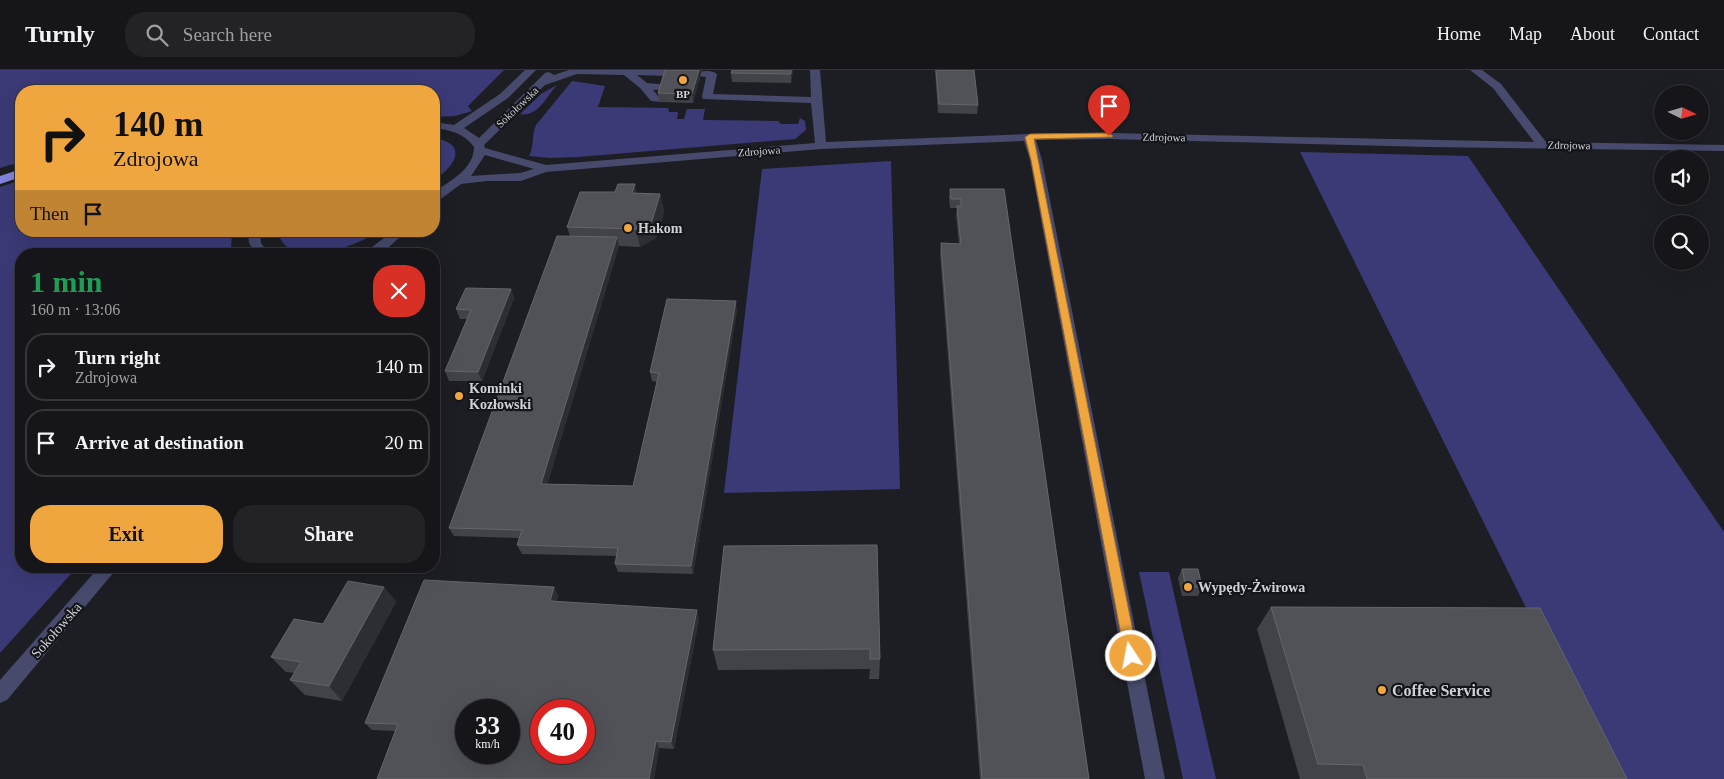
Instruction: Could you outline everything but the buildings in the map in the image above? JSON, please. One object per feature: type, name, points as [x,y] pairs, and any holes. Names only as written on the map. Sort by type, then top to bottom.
[{"type":"highway","points":[[0,180],[15,175]]},
{"type":"street","name":"Sokołowska","points":[[456,128],[504,96],[531,70]]},
{"type":"street","name":"Sokołowska","points":[[440,193],[472,168],[479,158],[479,147],[554,70]]},
{"type":"street","points":[[543,82],[576,70],[668,73]]},
{"type":"street","points":[[815,70],[821,146]]},
{"type":"street","points":[[1475,70],[1498,86],[1542,145]]},
{"type":"street","points":[[1497,70],[1498,86]]},
{"type":"street","points":[[631,71],[656,99],[661,99]]},
{"type":"street","points":[[694,100],[704,90],[709,72]]},
{"type":"street","points":[[644,86],[664,87]]},
{"type":"street","points":[[704,90],[816,100]]},
{"type":"street","points":[[440,126],[456,128]]},
{"type":"street","name":"Zdrojowa","points":[[456,128],[469,135],[479,147],[502,158],[531,162],[544,169]]},
{"type":"street","name":"Zdrojowa","points":[[456,181],[487,177],[521,177],[544,169],[821,146],[1030,137],[1109,136],[1724,148]]},
{"type":"street","points":[[1030,137],[1155,779]]},
{"type":"street","points":[[380,248],[394,237]]},
{"type":"street","name":"Sokołowska","points":[[0,694],[105,573]]},
{"type":"shaded area","points":[[0,70],[504,70],[468,106],[472,111],[455,116],[440,117],[440,85],[15,85],[15,164],[0,168]]},
{"type":"shaded area","points":[[572,81],[605,86],[598,107],[668,108],[669,112],[678,112],[677,119],[684,119],[687,109],[705,109],[703,120],[778,121],[781,124],[798,124],[800,118],[805,121],[806,130],[795,139],[578,157],[550,158],[529,156],[536,125]]},
{"type":"shaded area","points":[[557,85],[532,113],[520,114],[541,94]]},
{"type":"shaded area","points":[[440,140],[452,145],[455,150],[452,163],[441,175]]},
{"type":"shaded area","points":[[1300,152],[1468,156],[1724,532],[1724,779],[1611,779]]},
{"type":"shaded area","points":[[891,161],[900,489],[724,493],[762,169]]},
{"type":"shaded area","points":[[15,182],[15,237],[232,237],[231,248],[15,248],[15,573],[72,573],[0,653],[0,187]]},
{"type":"shaded area","points":[[280,237],[368,237],[342,248],[290,248],[283,243]]},
{"type":"shaded area","points":[[1139,572],[1169,572],[1216,779],[1183,779]]},
{"type":"place","name":"BP","points":[[683,80]]},
{"type":"place","name":"Hakom","points":[[628,228]]},
{"type":"place","name":"Kominki Kozłowski","points":[[459,396]]},
{"type":"place","name":"Wypędy-Żwirowa","points":[[1188,587]]},
{"type":"place","name":"Coffee Service","points":[[1382,690]]},
{"type":"route","points":[[1109,136],[1030,137],[1131,656]]}]
